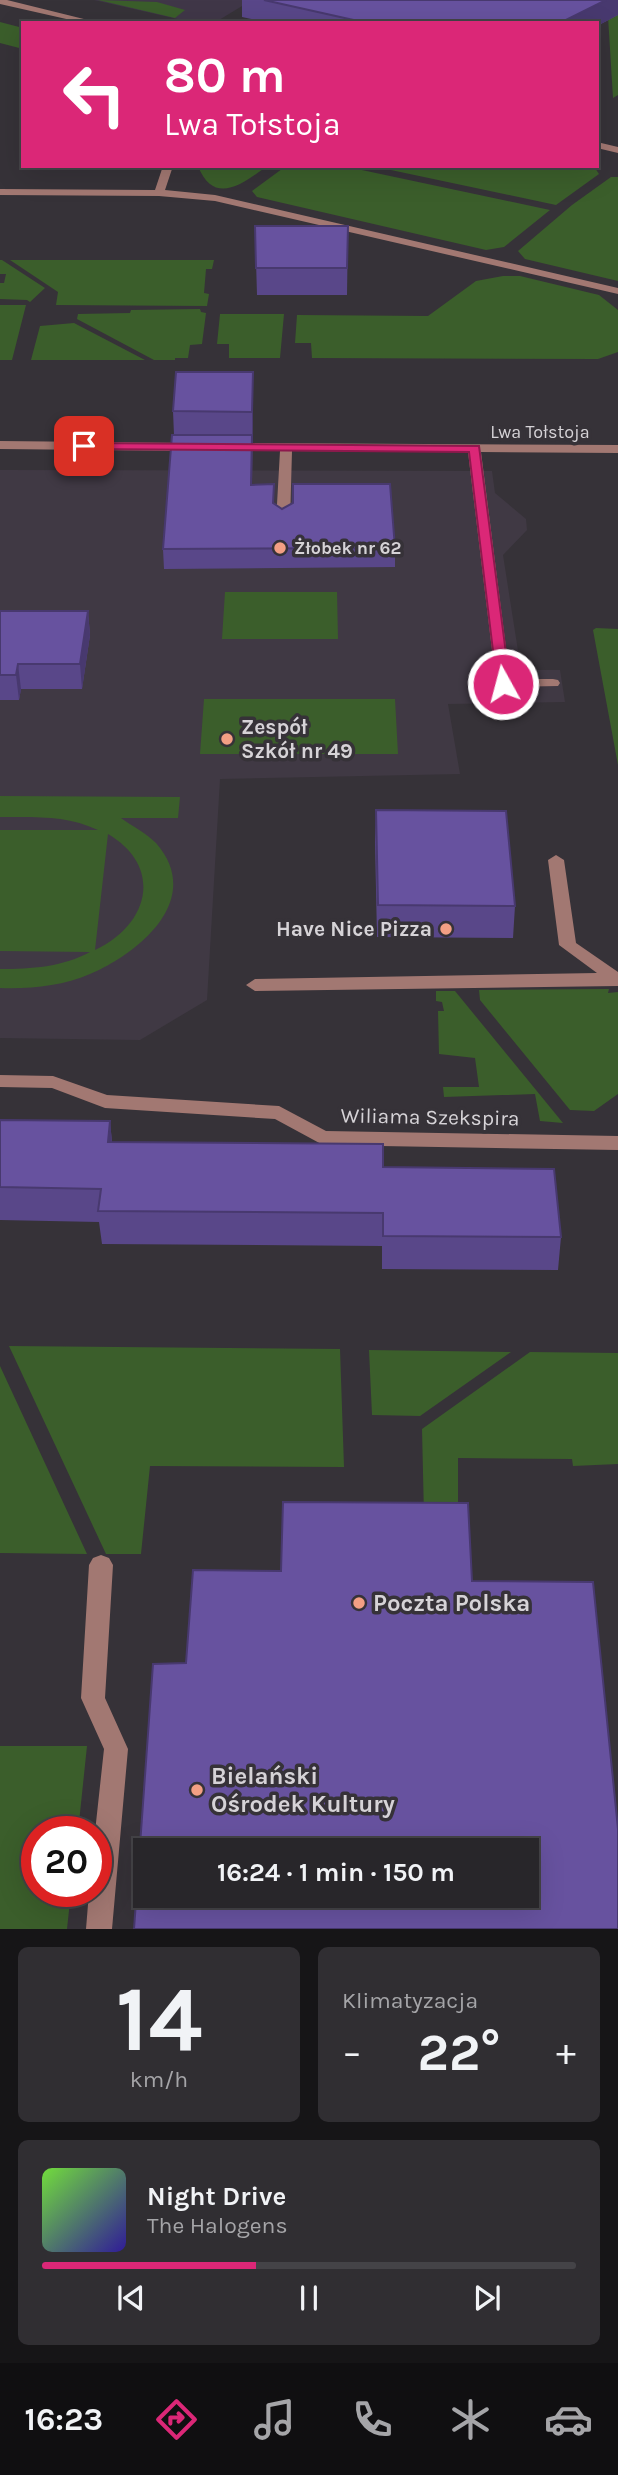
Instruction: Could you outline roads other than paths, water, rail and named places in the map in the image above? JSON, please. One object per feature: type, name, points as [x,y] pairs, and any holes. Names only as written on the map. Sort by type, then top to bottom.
[{"type":"street","points":[[0,1],[88,21]]},
{"type":"street","points":[[599,145],[618,150]]},
{"type":"street","points":[[159,193],[167,168]]},
{"type":"street","points":[[0,192],[159,193],[233,201],[618,291]]},
{"type":"street","name":"Lwa Tołstoja","points":[[0,445],[618,449]]},
{"type":"street","points":[[283,522],[286,447]]},
{"type":"street","points":[[474,449],[503,684],[553,683]]},
{"type":"street","points":[[556,860],[568,945],[617,979]]},
{"type":"street","points":[[255,985],[617,979]]},
{"type":"street","name":"Wiliama Szekspira","points":[[0,1082],[53,1082],[105,1101],[279,1113],[323,1138],[618,1143]]},
{"type":"street","points":[[99,1929],[116,1749],[93,1698],[101,1565]]},
{"type":"place","name":"Żłobek nr 62","points":[[280,548]]},
{"type":"place","name":"Zespół Szkół nr 49","points":[[227,739]]},
{"type":"place","name":"Have Nice Pizza","points":[[446,929]]},
{"type":"place","name":"Poczta Polska","points":[[359,1603]]},
{"type":"place","name":"Bielański Ośrodek Kultury","points":[[197,1790]]}]
